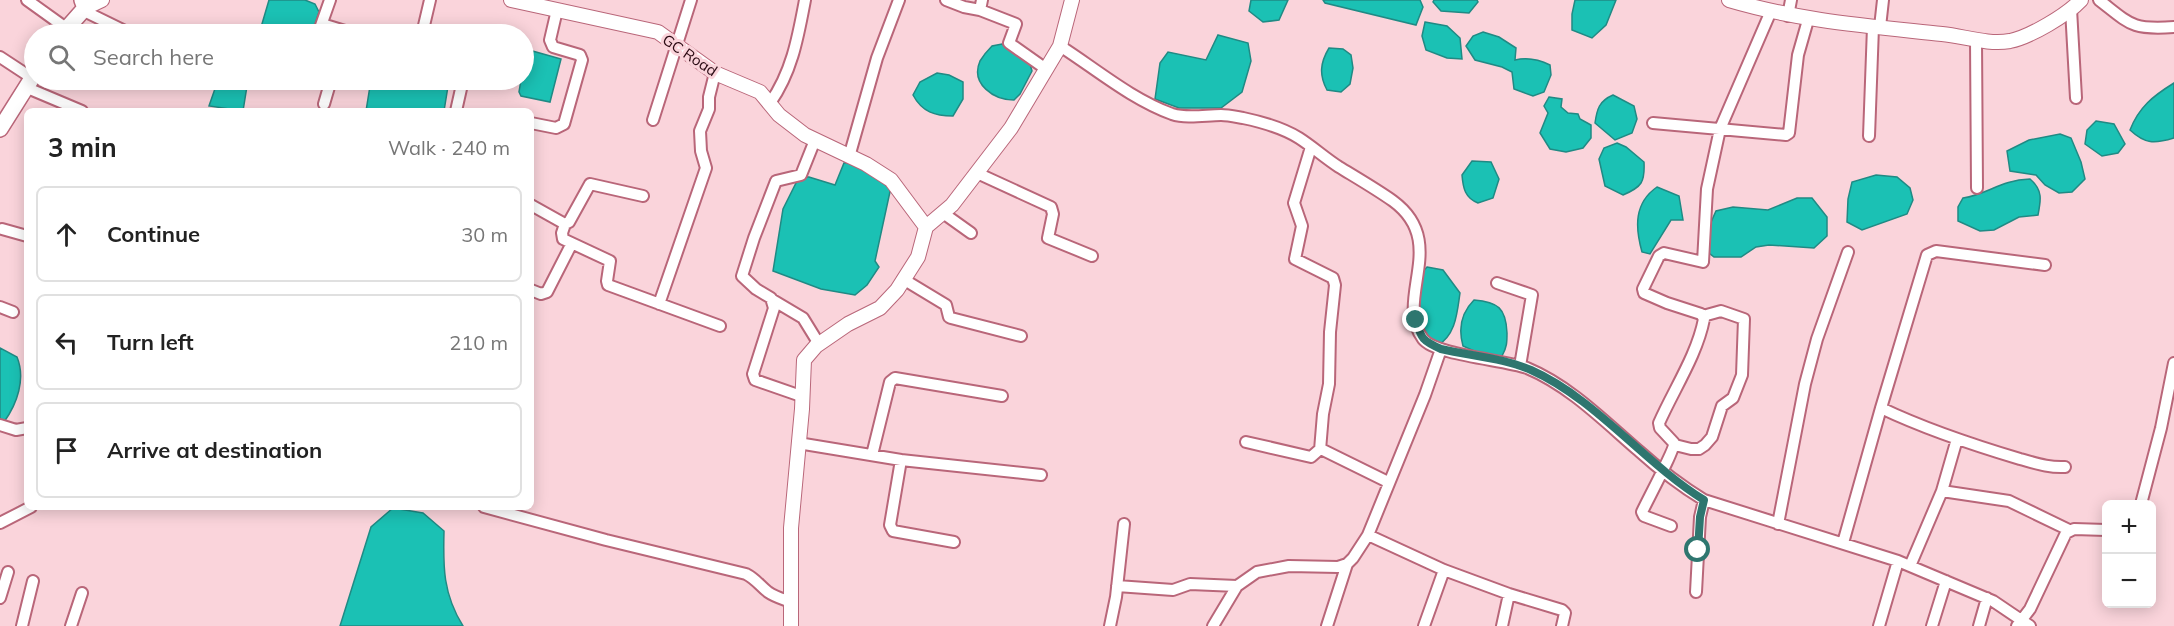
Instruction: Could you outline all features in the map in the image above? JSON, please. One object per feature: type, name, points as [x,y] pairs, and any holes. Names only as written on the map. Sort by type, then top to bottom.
[{"type":"main road","points":[[69,24],[83,6]]},
{"type":"main road","points":[[0,128],[25,90]]},
{"type":"street","points":[[27,0],[56,24]]},
{"type":"street","points":[[83,6],[102,0]]},
{"type":"street","points":[[322,24],[330,0]]},
{"type":"street","points":[[424,24],[430,0]]},
{"type":"street","name":"GC Road","points":[[511,0],[658,32],[715,73],[760,92],[779,115],[805,135],[866,164],[891,180],[926,227]]},
{"type":"street","points":[[653,120],[691,0]]},
{"type":"street","points":[[770,103],[794,54],[805,0]]},
{"type":"street","points":[[849,157],[871,77],[899,0]]},
{"type":"street","points":[[946,0],[964,7],[981,5],[1016,24],[1009,43],[1046,69]]},
{"type":"street","points":[[791,626],[791,528],[804,360],[819,344],[849,324],[880,308],[897,290],[918,256],[926,227],[952,205],[1011,128],[1060,46],[1072,0]]},
{"type":"street","points":[[1729,0],[1808,20],[1944,34],[1996,42],[2017,39],[2076,4]]},
{"type":"street","points":[[1788,16],[1791,0]]},
{"type":"street","points":[[1869,136],[1877,27],[1883,0]]},
{"type":"street","points":[[2099,0],[2124,20],[2138,27],[2174,27]]},
{"type":"street","points":[[2076,4],[2076,98]]},
{"type":"street","points":[[83,6],[114,24]]},
{"type":"street","points":[[534,124],[556,128],[564,124],[582,60],[580,55],[553,47],[551,44],[557,10]]},
{"type":"street","points":[[1703,316],[1702,330],[1659,423],[1660,428],[1675,445],[1695,449],[1709,441],[1722,406],[1733,398],[1743,370],[1744,319],[1721,311],[1703,316],[1644,293],[1643,289],[1659,256],[1664,253],[1702,262],[1707,189],[1720,129],[1772,12]]},
{"type":"street","points":[[1653,123],[1786,135],[1789,133],[1798,56],[1808,20]]},
{"type":"street","points":[[1976,40],[1977,188]]},
{"type":"street","points":[[1060,46],[1145,101],[1174,115],[1221,115],[1244,118],[1282,130],[1393,201],[1412,220],[1417,233],[1420,252],[1414,305],[1416,320],[1423,339],[1441,349],[1520,366],[1551,380],[1599,415],[1685,488],[1704,500],[1898,561],[1987,598],[2023,624],[2052,559],[2069,530]]},
{"type":"street","points":[[0,57],[24,75]]},
{"type":"street","points":[[659,304],[706,168],[701,151],[700,131],[709,109],[715,73]]},
{"type":"street","points":[[47,90],[77,108]]},
{"type":"street","points":[[324,104],[328,90]]},
{"type":"street","points":[[457,108],[461,90]]},
{"type":"street","points":[[815,140],[801,175],[776,181],[742,276],[746,282],[803,318],[819,344]]},
{"type":"street","points":[[1246,442],[1311,457],[1320,450],[1323,414],[1329,384],[1330,332],[1335,285],[1333,278],[1296,261],[1295,256],[1302,226],[1294,203],[1311,147]]},
{"type":"street","points":[[976,173],[1051,207],[1053,214],[1048,238],[1092,256]]},
{"type":"street","points":[[643,196],[590,184],[569,222],[565,224],[561,236],[571,244],[610,261],[608,285],[720,326]]},
{"type":"street","points":[[534,207],[565,224]]},
{"type":"street","points":[[943,213],[971,233]]},
{"type":"street","points":[[2,229],[24,235]]},
{"type":"street","points":[[534,291],[541,294],[547,292],[571,244]]},
{"type":"street","points":[[1844,543],[1881,408],[1929,253],[1936,251],[2045,265]]},
{"type":"street","points":[[1778,524],[1805,384],[1817,339],[1848,252]]},
{"type":"street","points":[[903,279],[946,305],[951,318],[1021,336]]},
{"type":"street","points":[[1497,283],[1532,294],[1520,366]]},
{"type":"street","points":[[771,299],[774,308],[753,378],[801,396]]},
{"type":"street","points":[[0,307],[13,312]]},
{"type":"street","points":[[1327,626],[1347,564],[1360,550],[1368,535],[1425,395],[1441,349]]},
{"type":"street","points":[[2141,500],[2161,428],[2174,363]]},
{"type":"street","points":[[872,455],[890,382],[895,378],[1002,396]]},
{"type":"street","points":[[1881,408],[1957,439],[1997,452],[2054,468],[2065,467]]},
{"type":"street","points":[[0,425],[16,430],[24,429]]},
{"type":"street","points":[[1910,566],[1942,491],[1957,439]]},
{"type":"street","points":[[798,443],[901,459],[1041,475]]},
{"type":"street","points":[[1671,526],[1642,514],[1675,445]]},
{"type":"street","points":[[1320,450],[1388,482]]},
{"type":"street","points":[[901,459],[891,525],[893,531],[954,542]]},
{"type":"street","points":[[1942,491],[2009,501],[2069,530],[2102,530]]},
{"type":"street","points":[[1696,592],[1700,517],[1704,500]]},
{"type":"street","points":[[0,523],[25,510]]},
{"type":"street","points":[[495,510],[746,574],[756,579],[766,591],[791,602]]},
{"type":"street","points":[[1110,626],[1124,524]]},
{"type":"street","points":[[1368,535],[1443,570],[1564,611],[1562,626]]},
{"type":"street","points":[[1879,626],[1898,561]]},
{"type":"street","points":[[1213,626],[1237,586],[1257,572],[1276,567],[1299,565],[1329,568],[1347,564]]},
{"type":"street","points":[[1424,626],[1443,570]]},
{"type":"street","points":[[0,598],[8,572]]},
{"type":"street","points":[[22,626],[33,581]]},
{"type":"street","points":[[1932,626],[1946,581]]},
{"type":"street","points":[[1117,586],[1173,590],[1190,584],[1237,586]]},
{"type":"street","points":[[71,626],[82,593]]},
{"type":"street","points":[[1502,626],[1509,594]]},
{"type":"street","points":[[1979,626],[1987,598]]},
{"type":"water","points":[[269,0],[305,0],[315,4],[319,12],[315,24],[262,24]]},
{"type":"water","points":[[1251,0],[1288,0],[1279,20],[1263,22],[1249,11]]},
{"type":"water","points":[[1323,0],[1420,0],[1423,7],[1416,25],[1325,3]]},
{"type":"water","points":[[1434,0],[1477,0],[1478,2],[1469,13],[1441,11],[1433,2]]},
{"type":"water","points":[[1575,0],[1616,0],[1606,25],[1592,38],[1572,30]]},
{"type":"water","points":[[1425,22],[1447,26],[1460,38],[1462,59],[1447,58],[1426,50],[1422,36]]},
{"type":"water","points":[[1483,32],[1499,37],[1516,48],[1515,60],[1533,59],[1550,65],[1551,75],[1544,92],[1533,96],[1514,89],[1512,72],[1475,60],[1466,46],[1473,36]]},
{"type":"water","points":[[1218,35],[1248,43],[1251,61],[1242,92],[1221,108],[1179,108],[1155,99],[1160,63],[1168,52],[1206,60]]},
{"type":"water","points":[[1002,44],[1029,60],[1032,71],[1020,94],[1014,100],[992,94],[978,77],[980,61],[992,46]]},
{"type":"water","points":[[1329,48],[1343,49],[1351,55],[1353,68],[1350,84],[1341,92],[1327,90],[1323,79],[1322,64]]},
{"type":"water","points":[[534,51],[561,59],[550,102],[521,96],[519,90],[534,90]]},
{"type":"water","points":[[937,73],[949,75],[963,82],[963,99],[953,116],[930,112],[913,95],[920,82]]},
{"type":"water","points":[[2174,83],[2174,138],[2150,142],[2135,135],[2130,130],[2142,108]]},
{"type":"water","points":[[215,90],[246,90],[243,108],[209,106]]},
{"type":"water","points":[[369,90],[447,90],[444,108],[366,108]]},
{"type":"water","points":[[1613,95],[1634,106],[1637,119],[1632,133],[1615,140],[1595,123],[1600,106]]},
{"type":"water","points":[[1549,97],[1562,99],[1561,107],[1568,113],[1578,114],[1580,119],[1591,125],[1591,138],[1583,148],[1566,152],[1550,149],[1540,133],[1548,113],[1544,106]]},
{"type":"water","points":[[2096,121],[2114,124],[2125,144],[2118,153],[2102,156],[2085,144],[2087,130]]},
{"type":"water","points":[[2060,134],[2071,138],[2085,179],[2072,192],[2059,193],[2045,185],[2036,175],[2010,171],[2007,151],[2029,140]]},
{"type":"water","points":[[1617,143],[1626,147],[1644,162],[1641,183],[1623,195],[1605,186],[1599,159],[1604,148]]},
{"type":"water","points":[[1472,161],[1491,162],[1499,179],[1493,198],[1478,203],[1466,192],[1462,175]]},
{"type":"water","points":[[852,162],[891,187],[875,261],[879,267],[867,285],[855,295],[821,289],[773,271],[783,209],[799,177],[809,177],[835,185],[844,163]]},
{"type":"water","points":[[1876,175],[1897,177],[1910,188],[1913,200],[1907,214],[1862,230],[1847,222],[1848,199],[1852,182]]},
{"type":"water","points":[[2030,179],[2040,195],[2038,215],[2019,217],[1994,230],[1980,231],[1958,221],[1958,207],[1963,198],[2002,184]]},
{"type":"water","points":[[1657,187],[1679,196],[1683,220],[1671,220],[1650,254],[1642,252],[1638,234],[1638,216],[1644,200]]},
{"type":"water","points":[[1797,198],[1812,198],[1827,217],[1827,236],[1814,248],[1769,245],[1756,247],[1741,257],[1714,257],[1705,250],[1708,229],[1716,211],[1733,207],[1768,210]]},
{"type":"water","points":[[1427,267],[1443,270],[1460,293],[1452,330],[1437,346],[1423,338],[1417,304],[1417,278]]},
{"type":"water","points":[[1474,300],[1495,305],[1505,318],[1507,336],[1502,356],[1483,355],[1463,346],[1462,321],[1466,310]]},
{"type":"water","points":[[0,348],[17,357],[21,374],[19,391],[4,422],[0,421]]},
{"type":"water","points":[[391,510],[405,510],[423,513],[444,531],[448,591],[451,603],[463,626],[340,626],[371,527]]},
{"type":"route","points":[[1416,320],[1421,336],[1429,344],[1441,349],[1520,366],[1551,380],[1599,415],[1639,452],[1704,500],[1700,517],[1698,550]]}]
